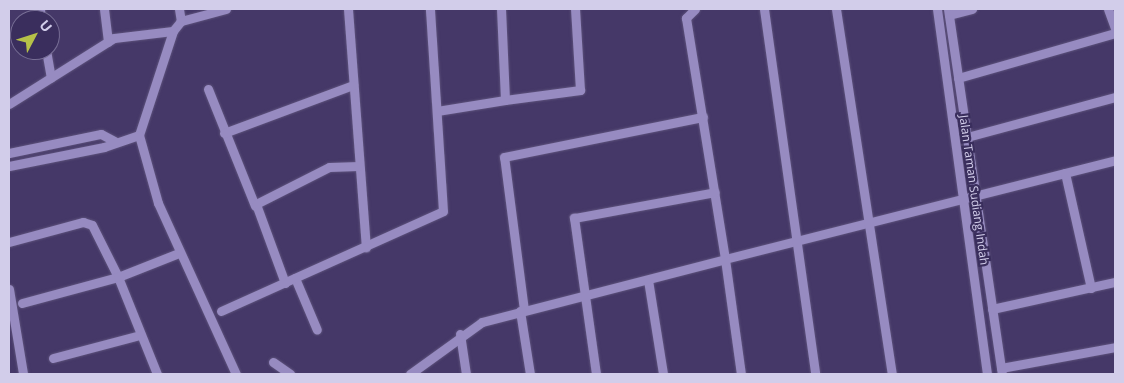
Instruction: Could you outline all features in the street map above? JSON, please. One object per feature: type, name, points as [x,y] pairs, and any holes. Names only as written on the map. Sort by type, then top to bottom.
[{"type":"street","points":[[104,9],[108,42]]},
{"type":"street","points":[[178,9],[181,22]]},
{"type":"street","points":[[226,9],[181,22],[173,31],[139,135],[144,163],[179,253],[236,374]]},
{"type":"street","points":[[348,9],[366,247]]},
{"type":"street","points":[[221,311],[443,211],[430,9]]},
{"type":"street","points":[[501,9],[506,100]]},
{"type":"street","points":[[437,111],[580,90],[575,9]]},
{"type":"street","points":[[695,9],[686,18],[704,117],[741,374]]},
{"type":"street","points":[[764,9],[798,242],[814,374]]},
{"type":"street","points":[[836,9],[892,374]]},
{"type":"street","name":"Jalan Taman Sudiang Indah","points":[[937,9],[987,374]]},
{"type":"street","points":[[972,9],[949,12],[1002,371],[1115,347]]},
{"type":"street","points":[[1108,9],[1115,26]]},
{"type":"street","points":[[9,104],[120,36],[173,31]]},
{"type":"street","points":[[958,78],[1115,33]]},
{"type":"street","points":[[48,60],[51,78]]},
{"type":"street","points":[[224,133],[353,85]]},
{"type":"street","points":[[208,89],[285,283]]},
{"type":"street","points":[[967,137],[1115,97]]},
{"type":"street","points":[[530,374],[504,157],[704,117]]},
{"type":"street","points":[[9,153],[101,134],[114,141]]},
{"type":"street","points":[[9,166],[104,148],[114,141],[139,135]]},
{"type":"street","points":[[410,374],[460,334],[522,310],[648,280],[870,222],[963,202],[1115,160]]},
{"type":"street","points":[[255,206],[261,198],[329,167],[359,166]]},
{"type":"street","points":[[1065,173],[1091,288]]},
{"type":"street","points":[[596,374],[583,296],[574,218],[715,192]]},
{"type":"street","points":[[9,242],[88,223],[118,277],[157,374]]},
{"type":"street","points":[[22,303],[118,277],[179,253]]},
{"type":"street","points":[[296,278],[318,330]]},
{"type":"street","points":[[648,280],[663,374]]},
{"type":"street","points":[[992,309],[1115,282]]},
{"type":"street","points":[[9,289],[23,374]]},
{"type":"street","points":[[460,334],[466,374]]},
{"type":"street","points":[[53,358],[140,335]]},
{"type":"street","points":[[273,362],[290,374]]}]
